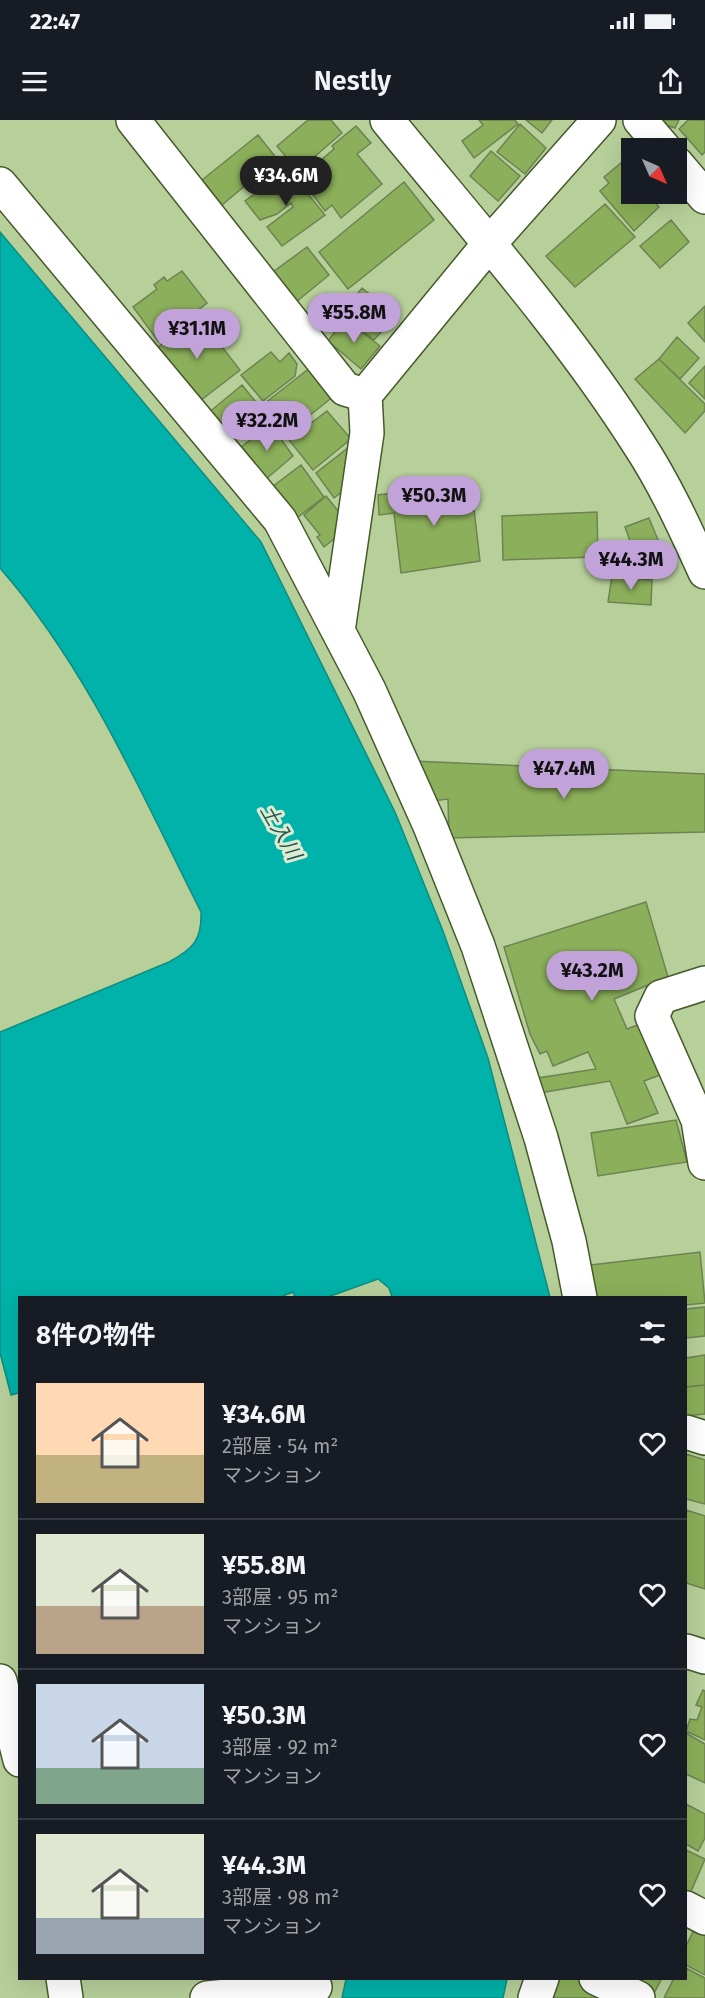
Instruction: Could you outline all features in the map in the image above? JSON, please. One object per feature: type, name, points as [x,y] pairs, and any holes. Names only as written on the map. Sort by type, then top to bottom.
[{"type":"street","points":[[133,120],[345,389],[365,395]]},
{"type":"street","points":[[387,120],[489,244],[602,388],[639,444],[675,508],[705,572]]},
{"type":"street","points":[[338,631],[368,433],[365,395],[489,244],[599,120]]},
{"type":"street","points":[[640,120],[655,138]]},
{"type":"street","points":[[0,184],[280,520],[369,690],[421,805],[478,946],[541,1138],[569,1241],[580,1296]]},
{"type":"street","points":[[705,983],[661,997],[652,1016],[698,1120],[705,1163]]},
{"type":"street","points":[[687,1432],[705,1438]]},
{"type":"street","points":[[687,1651],[705,1657]]},
{"type":"street","points":[[0,1681],[17,1744]]},
{"type":"street","points":[[687,1909],[705,1918]]},
{"type":"street","points":[[63,1980],[66,1998]]},
{"type":"street","points":[[535,1998],[541,1980]]},
{"type":"street","points":[[600,1980],[638,1998]]},
{"type":"street","points":[[207,1998],[315,1987]]},
{"type":"water","name":"土入川","points":[[0,232],[261,542],[395,812],[443,931],[488,1058],[550,1296],[392,1296],[389,1288],[378,1279],[331,1296],[295,1296],[293,1292],[283,1296],[18,1296],[18,1393],[11,1395],[0,1353],[0,1032],[169,962],[190,948],[198,937],[201,912],[134,777],[86,690],[60,648],[0,568]]},
{"type":"water","points":[[346,1980],[507,1980],[503,1998],[342,1998]]},
{"type":"building","points":[[308,120],[331,120],[342,133],[298,171],[277,146]]},
{"type":"building","points":[[479,120],[515,120],[518,124],[474,158],[462,141],[483,125]]},
{"type":"building","points":[[526,120],[552,120],[542,133]]},
{"type":"building","points":[[661,120],[679,120],[675,128],[660,123]]},
{"type":"building","points":[[688,120],[705,120],[705,152],[702,155],[687,138],[679,129]]},
{"type":"building","points":[[520,124],[546,148],[525,174],[497,152]]},
{"type":"building","points":[[356,126],[371,143],[357,154],[382,184],[341,218],[332,205],[325,211],[313,195],[319,190],[316,186],[321,181],[310,169]]},
{"type":"building","points":[[258,135],[277,159],[222,205],[202,180]]},
{"type":"building","points":[[491,151],[520,176],[498,201],[470,176]]},
{"type":"building","points":[[621,163],[621,204],[656,204],[659,207],[634,231],[600,191],[609,183],[604,177]]},
{"type":"building","points":[[288,169],[325,215],[282,246],[267,227],[293,207],[291,203],[277,214],[260,220],[245,201]]},
{"type":"building","points":[[404,182],[434,220],[348,289],[319,252]]},
{"type":"building","points":[[605,204],[635,237],[575,287],[546,256]]},
{"type":"building","points":[[671,220],[689,242],[660,268],[640,246]]},
{"type":"building","points":[[307,247],[329,275],[296,302],[273,272]]},
{"type":"building","points":[[182,271],[207,303],[158,341],[133,307],[157,289],[154,285],[164,277],[167,281]]},
{"type":"building","points":[[362,288],[396,315],[374,340],[341,314]]},
{"type":"building","points":[[705,306],[705,342],[688,323]]},
{"type":"building","points":[[198,316],[240,370],[196,404],[153,351]]},
{"type":"building","points":[[345,319],[380,346],[361,369],[328,341]]},
{"type":"building","points":[[677,337],[699,358],[680,379],[659,359]]},
{"type":"building","points":[[271,352],[280,362],[289,353],[297,364],[295,376],[263,401],[241,375]]},
{"type":"building","points":[[659,359],[705,404],[705,411],[685,433],[635,379]]},
{"type":"building","points":[[705,366],[705,399],[689,383]]},
{"type":"building","points":[[311,367],[334,396],[289,432],[265,403]]},
{"type":"building","points":[[242,385],[264,412],[229,440],[207,414]]},
{"type":"building","points":[[327,411],[351,439],[313,470],[289,440]]},
{"type":"building","points":[[270,424],[293,456],[265,480],[240,448]]},
{"type":"building","points":[[358,440],[361,477],[334,498],[316,473]]},
{"type":"building","points":[[301,465],[324,497],[293,521],[272,487]]},
{"type":"building","points":[[471,483],[480,561],[401,573],[394,513],[379,515],[378,495]]},
{"type":"building","points":[[326,496],[348,523],[339,535],[324,547],[317,537],[320,535],[304,515]]},
{"type":"building","points":[[597,512],[598,557],[503,560],[502,516]]},
{"type":"building","points":[[649,518],[661,547],[636,558],[625,527]]},
{"type":"building","points":[[612,576],[652,580],[651,605],[608,602]]},
{"type":"building","points":[[413,761],[705,774],[705,832],[449,838],[448,799],[432,801]]},
{"type":"building","points":[[646,902],[668,977],[614,999],[627,1029],[640,1024],[660,1075],[644,1081],[658,1113],[627,1124],[610,1081],[539,1093],[538,1078],[596,1069],[588,1052],[553,1066],[547,1051],[540,1054],[530,1034],[504,947]]},
{"type":"building","points":[[676,1120],[687,1162],[598,1176],[591,1133]]},
{"type":"building","points":[[700,1252],[705,1303],[687,1305],[687,1296],[595,1296],[591,1265]]},
{"type":"building","points":[[705,1307],[705,1336],[687,1338],[687,1309]]},
{"type":"building","points":[[705,1355],[705,1385],[687,1387],[687,1358]]},
{"type":"building","points":[[705,1385],[705,1414],[687,1416],[687,1387]]},
{"type":"building","points":[[687,1454],[705,1460],[705,1504],[687,1499]]},
{"type":"building","points":[[687,1510],[705,1516],[705,1589],[687,1583]]},
{"type":"building","points":[[703,1690],[705,1691],[705,1740],[687,1731],[690,1719],[697,1720],[702,1707],[696,1705]]},
{"type":"building","points":[[687,1734],[705,1744],[705,1783],[687,1774]]},
{"type":"building","points":[[687,1805],[705,1814],[705,1838],[698,1851],[687,1845]]},
{"type":"building","points":[[687,1850],[705,1859],[689,1896],[687,1895]]},
{"type":"building","points":[[694,1930],[705,1935],[705,1975],[687,1966],[687,1944]]},
{"type":"building","points":[[687,1969],[705,1978],[705,1998],[664,1998],[673,1980],[687,1980]]},
{"type":"building","points":[[559,1980],[581,1980],[606,1994],[603,1998],[551,1998]]},
{"type":"building","points":[[625,1980],[661,1980],[652,1997]]}]
